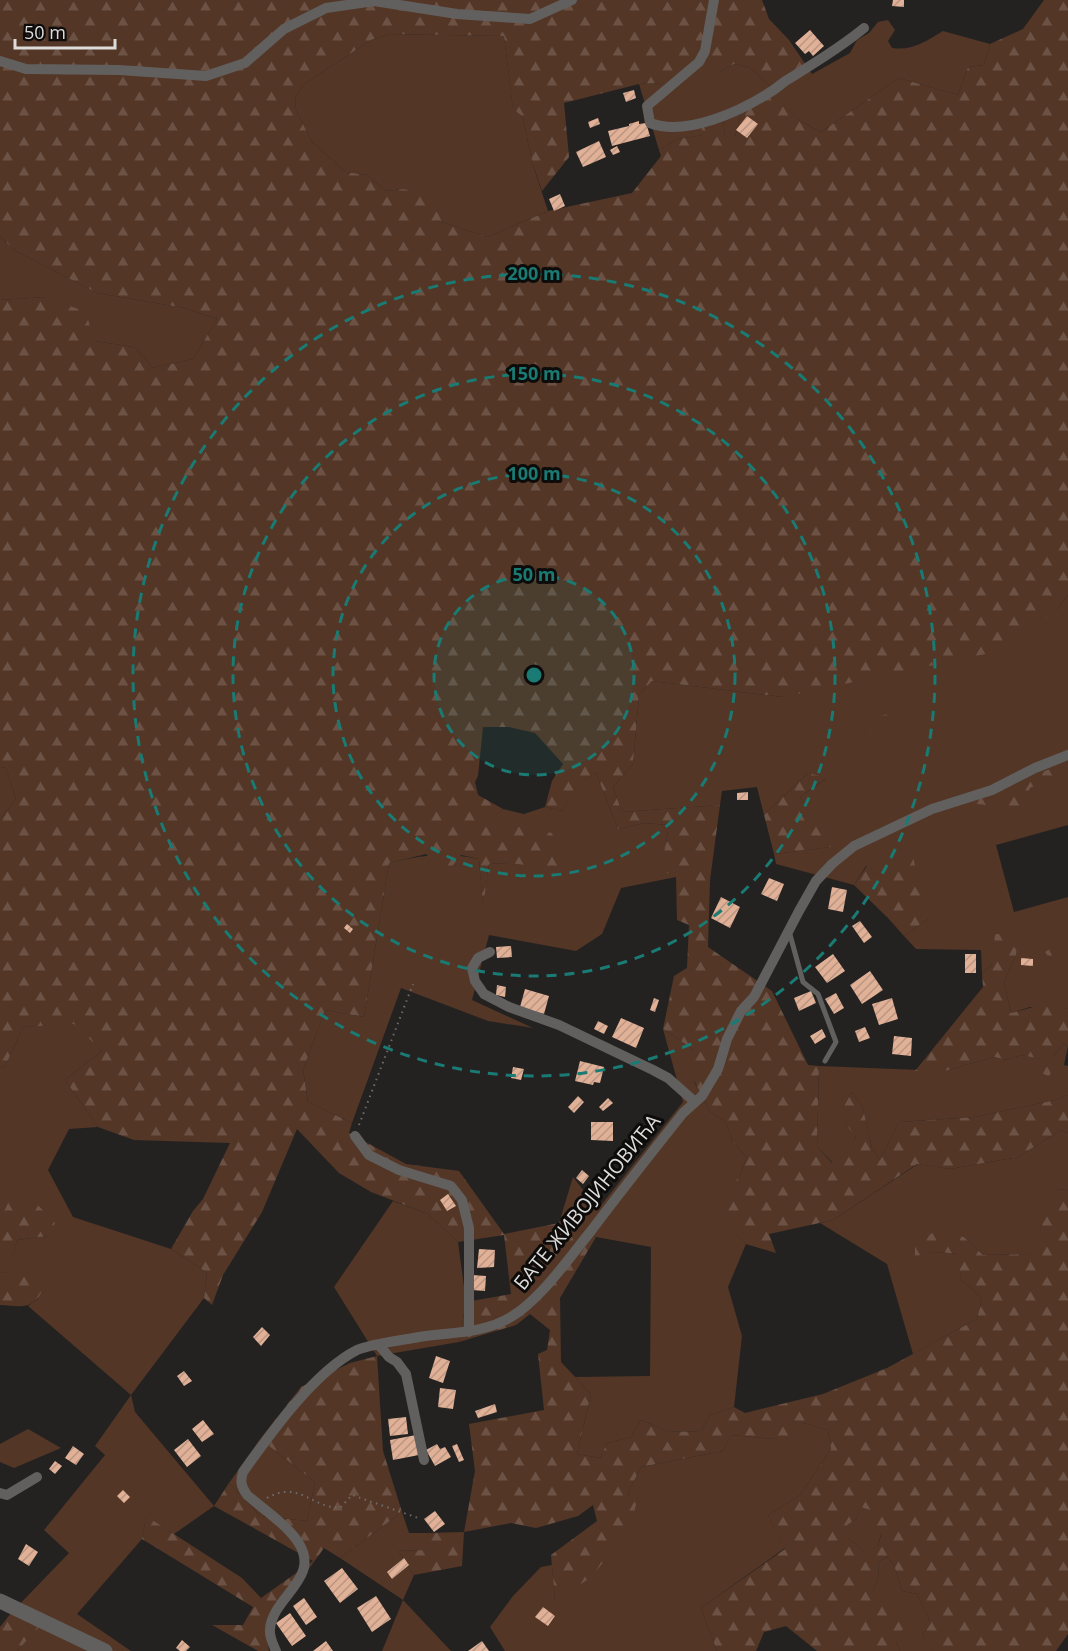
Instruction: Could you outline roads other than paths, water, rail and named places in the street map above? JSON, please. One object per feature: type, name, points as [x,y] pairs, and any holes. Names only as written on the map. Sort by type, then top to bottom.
[{"type":"street","points":[[0,61],[26,69],[119,70],[206,76],[245,63],[284,29],[326,8],[374,1],[457,14],[530,19],[572,0]]},
{"type":"street","points":[[714,0],[705,51],[699,62],[647,106],[650,123],[672,128],[736,111],[773,91],[864,28]]},
{"type":"street","name":"БАТЕ ЖИВОЈИНОВИЋА","points":[[276,1651],[270,1638],[270,1628],[274,1615],[303,1574],[304,1553],[294,1536],[241,1487],[240,1479],[274,1429],[312,1386],[338,1362],[359,1349],[421,1337],[469,1332],[501,1323],[529,1303],[559,1271],[683,1113],[702,1096],[718,1068],[727,1040],[741,1011],[754,997],[816,881],[832,864],[854,846],[932,809],[992,790],[1035,768],[1068,755]]},
{"type":"street","points":[[490,952],[478,958],[472,968],[475,981],[484,994],[509,1008],[559,1026],[653,1070],[675,1084],[695,1102]]},
{"type":"street","points":[[355,1136],[369,1155],[399,1170],[451,1186],[462,1200],[470,1228],[469,1332]]},
{"type":"street","points":[[379,1345],[388,1357],[398,1362],[406,1374],[424,1460]]},
{"type":"street","points":[[0,1493],[7,1495],[37,1477]]},
{"type":"street","points":[[0,1601],[105,1651]]},
{"type":"lane","points":[[789,929],[803,982],[818,994],[836,1042],[825,1061]]}]
